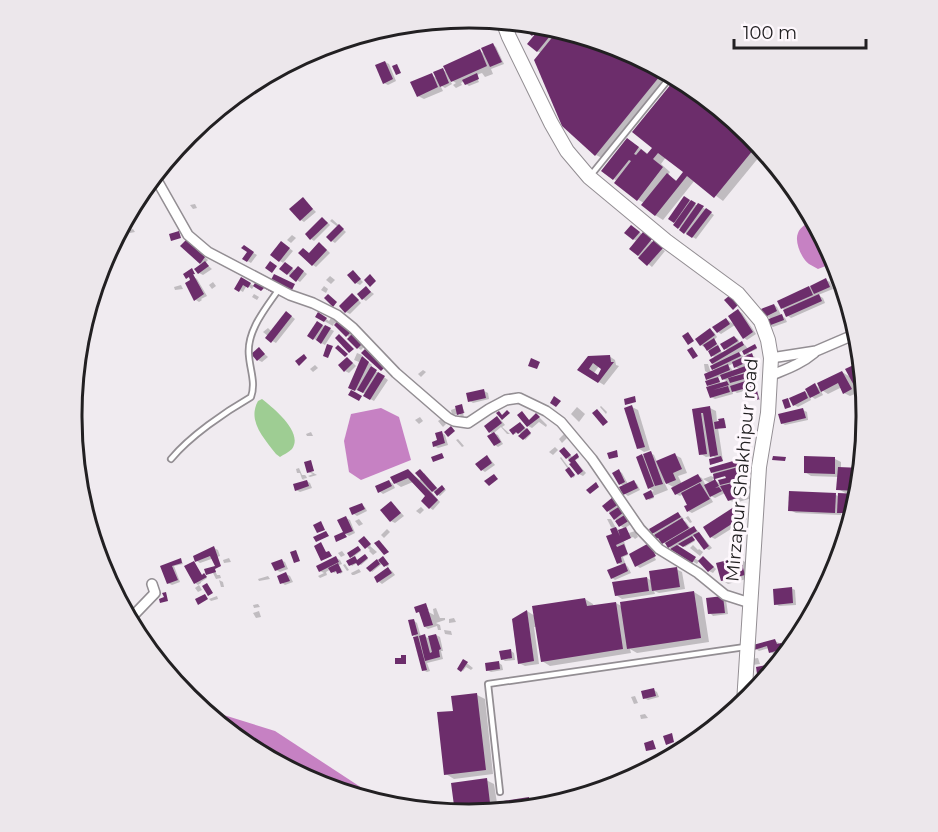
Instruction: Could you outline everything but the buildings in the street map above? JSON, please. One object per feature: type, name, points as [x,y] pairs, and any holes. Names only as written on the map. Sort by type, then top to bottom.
[{"type":"main road","name":"Mirzapur Shakhipur road","points":[[507,30],[567,151],[589,177],[666,241],[738,294],[761,321],[768,340],[771,358],[768,413],[759,467],[745,688]]},
{"type":"street","points":[[159,184],[188,235],[208,252],[279,289],[337,315],[353,328],[396,373],[454,421],[468,423],[506,400],[519,398],[546,411],[561,422],[592,459],[640,529],[658,549],[698,573],[725,595],[750,603]]},
{"type":"street","points":[[771,358],[816,351],[848,337]]},
{"type":"street","points":[[770,376],[805,360],[816,351]]},
{"type":"street","points":[[135,613],[155,593],[153,584]]},
{"type":"lane","points":[[589,177],[666,82]]},
{"type":"lane","points":[[171,459],[198,434],[251,397],[253,383],[248,354],[250,343],[255,325],[279,289]]},
{"type":"lane","points":[[500,792],[488,684],[747,646]]},
{"type":"green space","points":[[262,399],[286,421],[294,435],[295,442],[292,449],[280,457],[258,429],[254,415],[258,401]]},
{"type":"shaded area","points":[[806,224],[826,266],[818,269],[809,264],[799,250],[797,237]]},
{"type":"shaded area","points":[[381,408],[399,417],[411,460],[361,480],[349,472],[344,441],[351,414]]},
{"type":"shaded area","points":[[223,715],[275,731],[362,788],[321,774],[275,752]]}]
